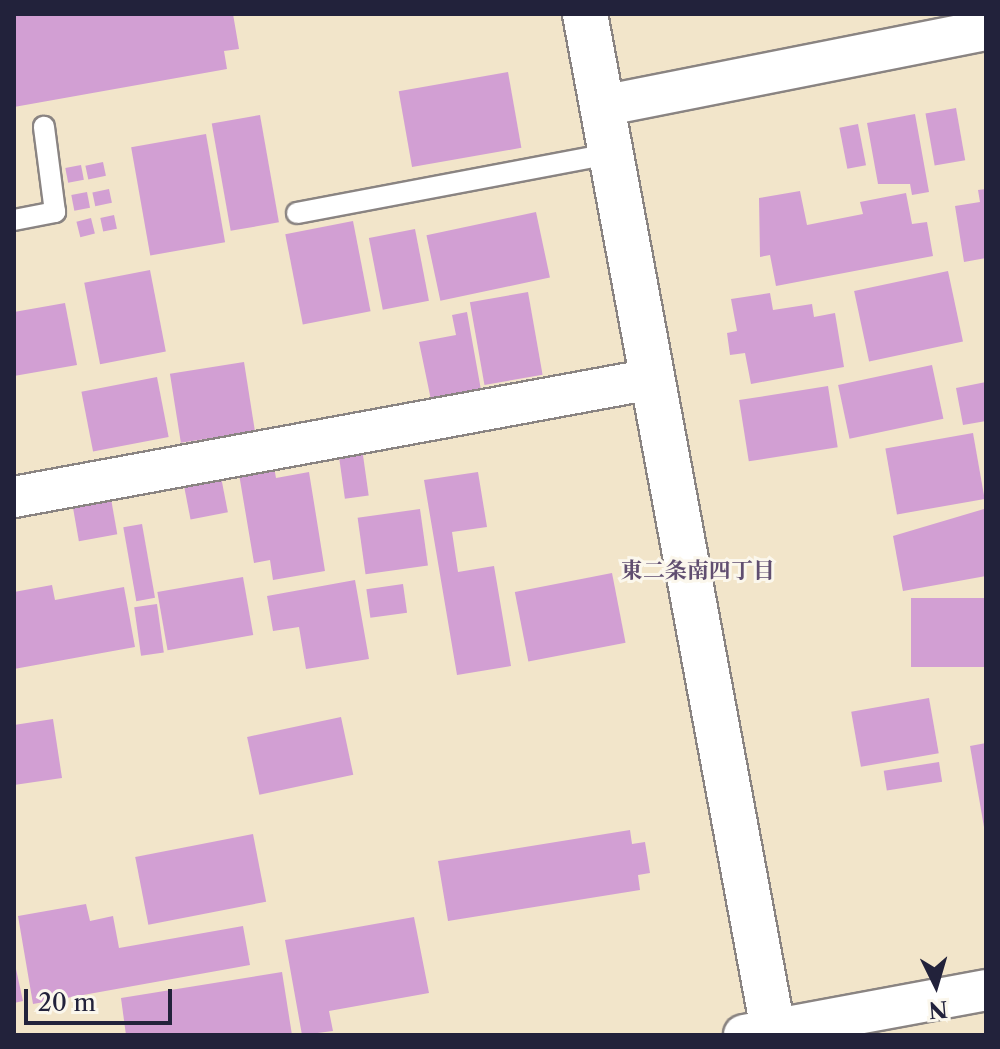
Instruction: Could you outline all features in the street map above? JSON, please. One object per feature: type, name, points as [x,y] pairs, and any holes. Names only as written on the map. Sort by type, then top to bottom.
[{"type":"street","points":[[585,14],[652,379],[764,1033],[986,990]]},
{"type":"street","points":[[602,106],[986,30]]},
{"type":"street","points":[[14,497],[652,379]]},
{"type":"lane","points":[[14,220],[55,212],[44,127]]},
{"type":"lane","points":[[297,213],[610,154]]},
{"type":"building","points":[[14,14],[233,14],[239,49],[224,51],[227,69],[14,107]]},
{"type":"building","points":[[508,72],[521,148],[412,167],[399,91]]},
{"type":"building","points":[[956,108],[965,160],[935,166],[925,113]]},
{"type":"building","points":[[915,114],[929,192],[912,195],[910,184],[878,184],[867,123]]},
{"type":"building","points":[[260,115],[279,222],[231,231],[212,124]]},
{"type":"building","points":[[858,124],[866,165],[847,169],[839,128]]},
{"type":"building","points":[[206,134],[225,242],[150,256],[131,147]]},
{"type":"building","points":[[103,162],[106,176],[88,179],[85,166]]},
{"type":"building","points":[[81,165],[84,180],[68,183],[65,168]]},
{"type":"building","points":[[109,189],[112,203],[95,206],[92,193]]},
{"type":"building","points":[[986,189],[986,258],[964,262],[955,206],[980,202],[978,190]]},
{"type":"building","points":[[800,191],[807,225],[863,214],[860,202],[906,193],[912,224],[927,222],[933,256],[776,286],[770,255],[760,257],[759,198]]},
{"type":"building","points":[[87,192],[90,208],[74,211],[71,195]]},
{"type":"building","points":[[536,212],[550,278],[440,301],[426,235]]},
{"type":"building","points":[[114,215],[117,229],[103,232],[100,218]]},
{"type":"building","points":[[91,218],[95,234],[80,237],[76,222]]},
{"type":"building","points":[[353,221],[371,311],[303,324],[285,234]]},
{"type":"building","points":[[415,229],[429,301],[383,310],[369,238]]},
{"type":"building","points":[[150,270],[166,351],[100,364],[84,283]]},
{"type":"building","points":[[948,271],[963,341],[869,361],[854,291]]},
{"type":"building","points":[[528,292],[543,375],[484,385],[470,302]]},
{"type":"building","points":[[770,293],[773,310],[812,304],[814,317],[835,313],[844,367],[751,384],[745,353],[730,355],[727,333],[737,331],[731,299]]},
{"type":"building","points":[[65,303],[77,365],[14,376],[14,312]]},
{"type":"building","points":[[467,312],[481,390],[431,400],[419,342],[456,335],[452,315]]},
{"type":"building","points":[[244,362],[255,431],[181,443],[170,374]]},
{"type":"building","points":[[932,365],[943,419],[850,439],[838,385]]},
{"type":"building","points":[[157,377],[169,437],[93,452],[81,392]]},
{"type":"building","points":[[986,382],[986,421],[963,425],[956,388]]},
{"type":"building","points":[[828,386],[838,447],[749,461],[739,400]]},
{"type":"building","points":[[973,433],[985,499],[897,514],[885,448]]},
{"type":"building","points":[[362,448],[369,496],[345,499],[338,451]]},
{"type":"building","points":[[274,467],[276,478],[309,472],[325,571],[273,580],[270,560],[254,563],[239,474]]},
{"type":"building","points":[[478,472],[487,527],[452,532],[458,572],[494,566],[511,666],[457,675],[424,480]]},
{"type":"building","points":[[221,477],[228,512],[191,520],[184,484]]},
{"type":"building","points":[[110,493],[117,534],[79,541],[72,500]]},
{"type":"building","points":[[420,509],[428,565],[366,574],[358,518]]},
{"type":"building","points":[[984,509],[986,576],[903,591],[893,536]]},
{"type":"building","points":[[142,524],[155,598],[136,601],[123,527]]},
{"type":"building","points":[[612,573],[626,643],[528,662],[515,592]]},
{"type":"building","points":[[243,577],[253,635],[168,650],[157,592]]},
{"type":"building","points":[[355,580],[369,659],[306,669],[299,627],[273,631],[267,596]]},
{"type":"building","points":[[403,584],[407,613],[370,618],[366,589]]},
{"type":"building","points":[[52,585],[55,600],[124,587],[135,647],[14,669],[14,592]]},
{"type":"building","points":[[911,598],[986,598],[986,667],[911,667]]},
{"type":"building","points":[[157,604],[164,653],[141,656],[134,607]]},
{"type":"building","points":[[929,698],[939,753],[861,767],[851,712]]},
{"type":"building","points":[[341,717],[353,775],[259,795],[247,737]]},
{"type":"building","points":[[53,719],[62,778],[14,785],[14,725]]},
{"type":"building","points":[[986,743],[986,827],[984,827],[970,746]]},
{"type":"building","points":[[939,762],[942,782],[887,791],[884,771]]},
{"type":"building","points":[[630,830],[632,844],[645,842],[650,873],[638,875],[640,890],[448,921],[438,861]]},
{"type":"building","points":[[253,834],[266,902],[148,925],[135,857]]},
{"type":"building","points":[[86,904],[90,921],[113,916],[119,948],[243,926],[250,965],[33,1004],[18,916]]},
{"type":"building","points":[[414,917],[429,993],[329,1011],[333,1031],[302,1035],[285,940]]},
{"type":"building","points":[[14,960],[23,1001],[14,1003]]},
{"type":"building","points":[[282,972],[292,1035],[126,1035],[121,998]]},
{"type":"district","name":"東二条南四丁目","points":[[698,571]]}]
